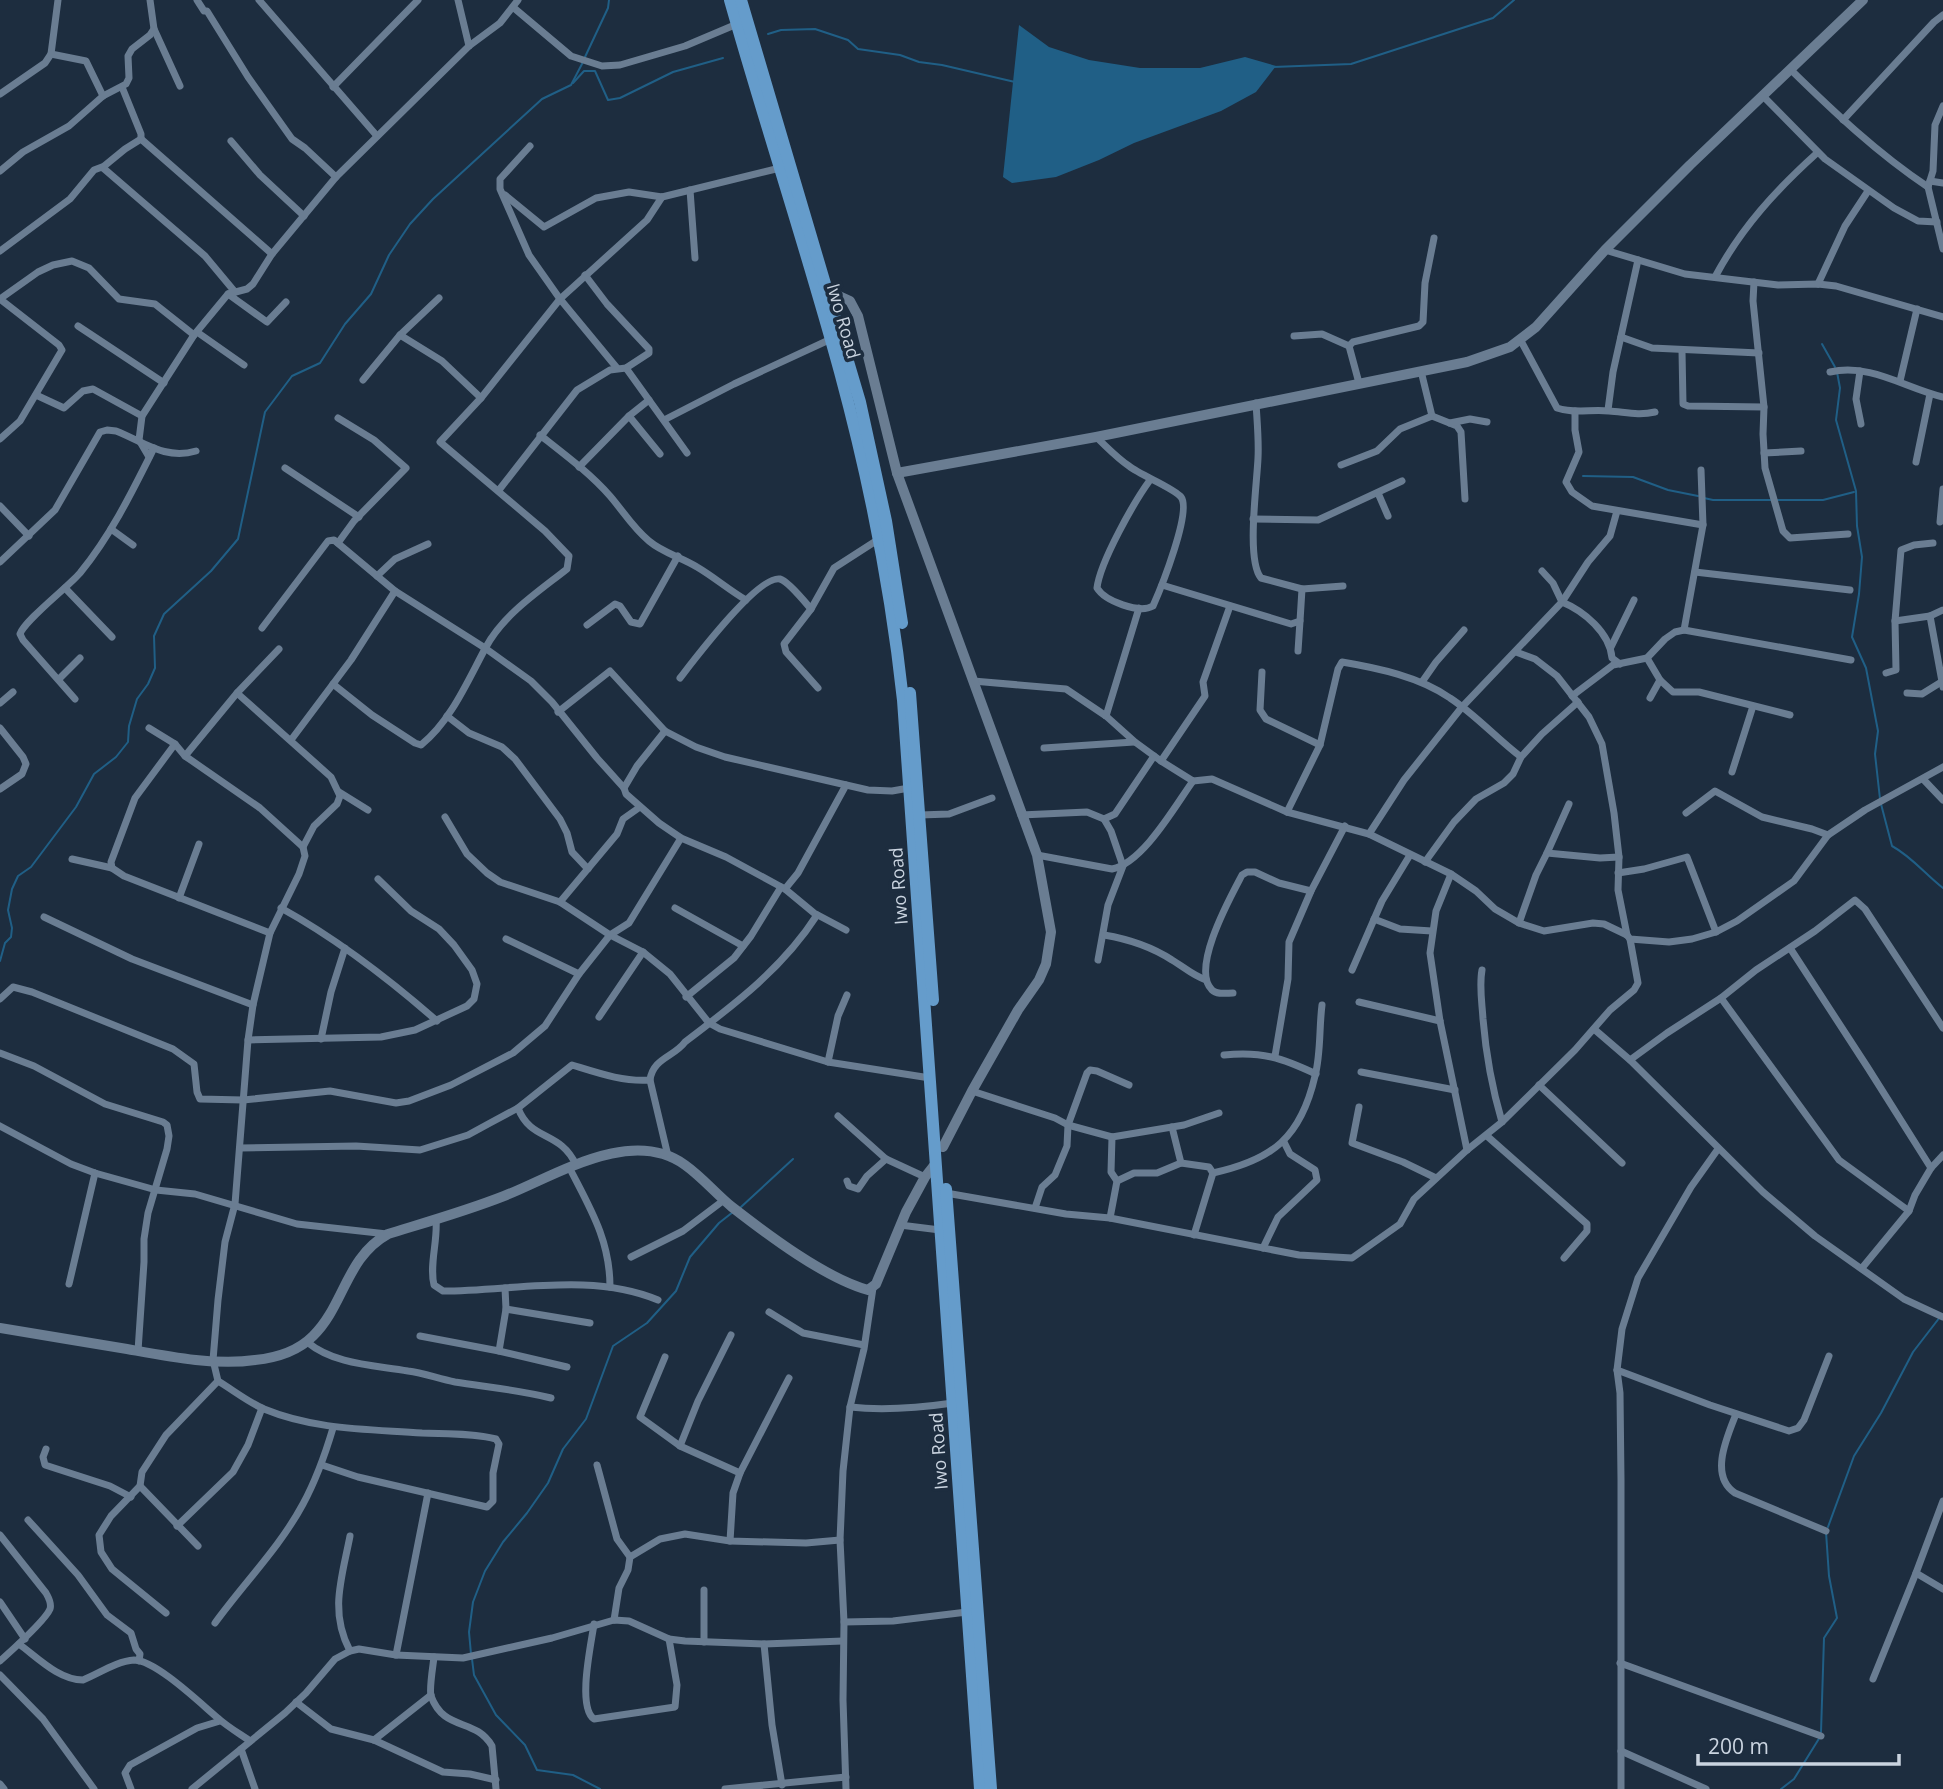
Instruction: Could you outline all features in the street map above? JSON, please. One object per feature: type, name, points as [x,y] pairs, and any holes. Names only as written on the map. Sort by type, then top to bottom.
[{"type":"main road","name":"Iwo Road","points":[[730,0],[781,168],[828,291],[860,402],[890,547],[911,700],[920,815],[930,1078],[980,1789]]},
{"type":"main road","name":"Iwo Road","points":[[741,0],[802,221],[849,408],[879,539],[897,645],[943,1147],[991,1789]]},
{"type":"street","points":[[0,94],[45,63],[51,54],[58,0]]},
{"type":"street","points":[[150,0],[154,29],[180,86]]},
{"type":"street","points":[[197,0],[292,139],[336,177]]},
{"type":"street","points":[[259,0],[377,136]]},
{"type":"street","points":[[333,87],[418,0]]},
{"type":"street","points":[[458,0],[469,46]]},
{"type":"street","points":[[897,472],[1096,437],[1421,371],[1480,358],[1521,341],[1605,250],[1863,0]]},
{"type":"street","points":[[149,457],[139,440],[142,416],[196,334],[231,293],[247,289],[253,284],[272,254],[336,177],[469,46],[500,23],[516,4],[571,56],[602,66],[620,65],[685,46],[737,24]]},
{"type":"street","points":[[1843,120],[1943,15]]},
{"type":"street","points":[[0,171],[23,152],[69,126],[103,96],[122,87],[128,78],[128,56],[154,29]]},
{"type":"street","points":[[51,54],[86,61],[103,96]]},
{"type":"street","points":[[1790,69],[1843,120],[1896,165],[1929,184],[1943,183]]},
{"type":"street","points":[[122,87],[141,139],[272,254]]},
{"type":"street","points":[[1762,95],[1817,153],[1868,191],[1918,221],[1937,222]]},
{"type":"street","points":[[1943,106],[1935,125],[1940,139],[1929,184],[1943,248]]},
{"type":"street","points":[[0,251],[70,199],[94,170],[103,167],[141,139]]},
{"type":"street","points":[[231,141],[260,175],[304,216]]},
{"type":"street","points":[[530,146],[499,183],[529,255],[560,299],[617,368]]},
{"type":"street","points":[[1715,277],[1737,239],[1770,198],[1817,153]]},
{"type":"street","points":[[103,167],[205,256],[231,293],[267,322],[286,302]]},
{"type":"street","points":[[505,195],[544,227],[596,198],[629,192],[662,197],[781,168]]},
{"type":"street","points":[[690,190],[695,258]]},
{"type":"street","points":[[1818,284],[1845,226],[1868,191]]},
{"type":"street","points":[[333,684],[372,715],[419,745],[428,740],[447,716],[485,648],[522,604],[567,569],[570,562],[566,553],[545,531],[440,442],[481,398],[560,299],[647,220],[662,197]]},
{"type":"street","points":[[514,221],[523,211]]},
{"type":"street","points":[[1349,346],[1351,343],[1419,326],[1423,322],[1425,283],[1434,238]]},
{"type":"street","points":[[1605,250],[1672,272],[1778,285],[1836,286],[1943,317]]},
{"type":"street","points":[[1608,411],[1637,260]]},
{"type":"street","points":[[0,439],[20,421],[59,356],[61,347],[0,299],[38,272],[65,261],[82,264],[119,299],[155,304],[244,365]]},
{"type":"street","points":[[499,490],[577,390],[595,378],[617,368],[626,368],[647,355],[649,349],[607,304],[585,275]]},
{"type":"street","points":[[1754,282],[1752,301],[1764,407],[1765,468],[1783,531],[1790,537],[1848,534]]},
{"type":"street","points":[[828,291],[850,301],[858,316],[897,472],[1037,855],[1051,932],[1046,964],[1039,980],[1018,1010],[943,1147]]},
{"type":"street","points":[[363,380],[400,335],[439,298]]},
{"type":"street","points":[[1900,380],[1917,309]]},
{"type":"street","points":[[78,326],[164,383]]},
{"type":"street","points":[[1294,336],[1322,334],[1349,346]]},
{"type":"street","points":[[400,335],[443,361],[481,398]]},
{"type":"street","points":[[1621,337],[1643,346],[1682,351],[1759,353]]},
{"type":"street","points":[[664,420],[831,339]]},
{"type":"street","points":[[1521,341],[1557,408],[1642,415],[1655,412]]},
{"type":"street","points":[[1349,346],[1359,383]]},
{"type":"street","points":[[1682,351],[1683,404],[1764,407]]},
{"type":"street","points":[[626,368],[687,453]]},
{"type":"street","points":[[1421,371],[1432,415]]},
{"type":"street","points":[[1860,371],[1856,399],[1861,424]]},
{"type":"street","points":[[1830,372],[1860,371],[1900,380],[1943,397]]},
{"type":"street","points":[[36,395],[64,408],[83,391],[93,389],[142,416]]},
{"type":"street","points":[[1916,461],[1930,394]]},
{"type":"street","points":[[579,467],[629,416],[649,401]]},
{"type":"street","points":[[1256,403],[1258,456],[1253,519],[1256,573],[1261,578],[1302,589],[1343,586]]},
{"type":"street","points":[[1575,411],[1575,430],[1580,448],[1567,476],[1567,487],[1586,503],[1617,511],[1703,525]]},
{"type":"street","points":[[1341,465],[1377,451],[1400,429],[1432,415],[1457,426],[1463,439],[1465,499]]},
{"type":"street","points":[[629,416],[660,454]]},
{"type":"street","points":[[338,418],[374,440],[407,468],[359,517],[338,543]]},
{"type":"street","points":[[1449,423],[1470,419],[1488,422]]},
{"type":"street","points":[[0,562],[55,510],[97,435],[104,430],[139,440],[174,455],[196,451]]},
{"type":"street","points":[[540,435],[609,495],[647,540],[663,551],[678,556],[746,600]]},
{"type":"street","points":[[1096,437],[1127,466],[1177,493],[1184,504],[1183,517],[1162,585],[1153,606],[1144,610],[1107,598],[1097,588],[1135,501],[1150,480]]},
{"type":"street","points":[[75,699],[20,634],[27,622],[80,572],[111,529],[154,448]]},
{"type":"street","points":[[1764,453],[1801,451]]},
{"type":"street","points":[[285,468],[359,517]]},
{"type":"street","points":[[1684,630],[1703,525],[1701,470]]},
{"type":"street","points":[[1253,519],[1318,520],[1402,481]]},
{"type":"street","points":[[1940,522],[1943,489]]},
{"type":"street","points":[[1378,493],[1388,516]]},
{"type":"street","points":[[0,506],[29,536]]},
{"type":"street","points":[[1369,834],[1404,780],[1462,707],[1562,602],[1588,562],[1610,536],[1617,511]]},
{"type":"street","points":[[111,529],[132,545]]},
{"type":"street","points":[[818,688],[783,648],[786,640],[811,609],[834,568],[879,539]]},
{"type":"street","points":[[262,628],[325,544],[330,540],[338,543],[395,591],[485,648],[531,681],[552,702],[625,788],[626,794],[640,807],[681,838],[738,863],[783,888],[817,915],[846,930]]},
{"type":"street","points":[[1886,673],[1896,670],[1895,621],[1901,550],[1933,542]]},
{"type":"street","points":[[377,576],[395,559],[428,544]]},
{"type":"street","points":[[587,625],[615,604],[620,606],[631,622],[640,624],[678,556]]},
{"type":"street","points":[[1542,571],[1553,583],[1562,602],[1573,607],[1601,631],[1611,647],[1615,662]]},
{"type":"street","points":[[1695,572],[1850,590]]},
{"type":"street","points":[[680,678],[746,600],[765,584],[779,579],[811,609]]},
{"type":"street","points":[[1162,585],[1284,623],[1300,621]]},
{"type":"street","points":[[65,589],[112,638]]},
{"type":"street","points":[[1298,651],[1302,589]]},
{"type":"street","points":[[291,740],[333,684],[395,591]]},
{"type":"street","points":[[1611,647],[1634,600]]},
{"type":"street","points":[[1104,819],[1115,814],[1205,696],[1203,678],[1230,606]]},
{"type":"street","points":[[1107,716],[1139,608]]},
{"type":"street","points":[[1895,621],[1930,616],[1943,610]]},
{"type":"street","points":[[1907,693],[1922,694],[1943,683],[1930,616]]},
{"type":"street","points":[[1422,682],[1464,629]]},
{"type":"street","points":[[1425,862],[1454,822],[1476,799],[1504,783],[1513,774],[1521,757],[1542,734],[1615,662],[1647,658],[1675,632],[1684,630],[1851,660]]},
{"type":"street","points":[[185,756],[237,692],[279,649]]},
{"type":"street","points":[[946,1194],[1110,1218],[1299,1255],[1352,1258],[1400,1224],[1414,1199],[1502,1122],[1637,983],[1618,890],[1619,857],[1603,749],[1589,717],[1557,676],[1535,659],[1516,652]]},
{"type":"street","points":[[59,679],[80,658]]},
{"type":"street","points":[[1647,658],[1660,680],[1673,692],[1699,692],[1790,715]]},
{"type":"street","points":[[1287,812],[1320,745],[1340,663],[1360,665],[1422,682],[1451,698],[1521,757]]},
{"type":"street","points":[[558,712],[610,671],[664,731],[696,747],[725,757],[868,790],[892,791],[909,788]]},
{"type":"street","points":[[1262,672],[1260,710],[1266,719],[1320,745]]},
{"type":"street","points":[[1650,698],[1660,680]]},
{"type":"street","points":[[973,681],[1066,689],[1107,716],[1135,742],[1193,781],[1212,779],[1287,812],[1369,834],[1451,874],[1476,891],[1495,909],[1519,923],[1544,931],[1593,923],[1604,924],[1629,937],[1669,942],[1716,932],[1788,886],[1828,835],[1876,804],[1943,767]]},
{"type":"street","points":[[0,704],[13,692]]},
{"type":"street","points":[[237,692],[331,777],[339,792],[368,810]]},
{"type":"street","points":[[1732,772],[1753,706]]},
{"type":"street","points":[[447,716],[469,733],[502,747],[515,759],[559,819],[567,833],[572,852],[588,869]]},
{"type":"street","points":[[0,727],[26,764],[22,774],[0,789]]},
{"type":"street","points":[[149,728],[175,744],[185,756],[260,808],[303,847],[305,856],[270,933],[253,1005],[234,1204],[225,1242],[213,1360],[218,1381],[262,1408],[296,1420],[333,1428],[472,1435],[496,1439],[499,1444],[494,1473],[494,1501],[491,1506],[358,1477],[322,1465]]},
{"type":"street","points":[[625,788],[636,766],[664,731]]},
{"type":"street","points":[[1044,748],[1135,742]]},
{"type":"street","points":[[112,869],[111,862],[135,797],[175,744]]},
{"type":"street","points":[[1923,779],[1943,800]]},
{"type":"street","points":[[1037,855],[1112,869],[1123,866],[1133,859],[1153,836],[1193,781]]},
{"type":"street","points":[[686,997],[734,958],[783,888],[798,873],[846,785]]},
{"type":"street","points":[[1686,813],[1714,791],[1762,817],[1828,835]]},
{"type":"street","points":[[303,847],[314,825],[337,804],[339,792]]},
{"type":"street","points":[[920,815],[949,814],[992,798]]},
{"type":"street","points":[[1519,923],[1536,875],[1569,804]]},
{"type":"street","points":[[560,902],[617,834],[623,819],[640,807]]},
{"type":"street","points":[[1021,815],[1087,812],[1104,819],[1111,831],[1123,866],[1108,905],[1098,960]]},
{"type":"street","points":[[445,817],[467,854],[487,873],[500,882],[560,902],[610,935],[643,952],[670,974],[709,1023],[734,1035],[828,1062],[930,1078]]},
{"type":"street","points":[[1275,1056],[1288,979],[1289,942],[1311,891],[1345,826]]},
{"type":"street","points":[[0,999],[13,987],[32,992],[142,1034],[173,1049],[192,1062],[200,1099],[243,1100],[330,1091],[396,1103],[410,1101],[451,1085],[513,1053],[545,1026],[579,974],[610,935],[629,923],[681,838]]},
{"type":"street","points":[[179,898],[198,844]]},
{"type":"street","points":[[1547,853],[1619,857]]},
{"type":"street","points":[[1352,970],[1382,901],[1410,855]]},
{"type":"street","points":[[1618,873],[1687,857],[1716,932]]},
{"type":"street","points":[[72,859],[112,869],[270,933]]},
{"type":"street","points":[[1233,993],[1218,993],[1212,990],[1206,980],[1207,956],[1215,928],[1245,872],[1255,872],[1279,883],[1311,891]]},
{"type":"street","points":[[1451,874],[1436,911],[1430,953],[1440,1021],[1468,1150]]},
{"type":"street","points":[[248,1040],[381,1037],[415,1030],[438,1021],[467,1006],[474,999],[478,989],[472,970],[454,945],[439,929],[411,911],[378,879]]},
{"type":"street","points":[[1630,1060],[1721,999],[1756,970],[1855,900],[1859,901],[1943,1028]]},
{"type":"street","points":[[281,908],[345,948],[438,1021]]},
{"type":"street","points":[[675,908],[743,946]]},
{"type":"street","points":[[668,1156],[650,1080],[654,1068],[664,1056],[679,1050],[685,1042],[769,975],[802,939],[817,915]]},
{"type":"street","points":[[44,918],[132,959],[253,1005]]},
{"type":"street","points":[[1374,919],[1400,929],[1432,931]]},
{"type":"street","points":[[1104,935],[1148,948],[1206,980]]},
{"type":"street","points":[[506,939],[579,974]]},
{"type":"street","points":[[321,1040],[331,992],[345,948]]},
{"type":"street","points":[[1790,948],[1931,1168]]},
{"type":"street","points":[[598,1017],[643,952]]},
{"type":"street","points":[[1482,970],[1480,982],[1486,1056],[1502,1122]]},
{"type":"street","points":[[828,1062],[838,1016],[848,995]]},
{"type":"street","points":[[1721,999],[1839,1160],[1909,1211]]},
{"type":"street","points":[[1359,1002],[1440,1021]]},
{"type":"street","points":[[1213,1174],[1255,1161],[1274,1146],[1284,1142],[1303,1114],[1316,1074],[1322,1005]]},
{"type":"street","points":[[1594,1029],[1630,1060],[1763,1192],[1805,1227],[1904,1299],[1939,1314]]},
{"type":"street","points":[[0,1053],[34,1066],[105,1104],[167,1125],[167,1149],[148,1213],[144,1239],[145,1262],[138,1351]]},
{"type":"street","points":[[1224,1055],[1247,1053],[1275,1056],[1316,1074]]},
{"type":"street","points":[[240,1148],[356,1146],[420,1150],[468,1135],[518,1108],[572,1065],[635,1081],[650,1080]]},
{"type":"street","points":[[1035,1208],[1042,1187],[1055,1175],[1068,1146],[1068,1125],[1090,1070],[1129,1085]]},
{"type":"street","points":[[1361,1072],[1455,1090]]},
{"type":"street","points":[[1539,1085],[1622,1163]]},
{"type":"street","points":[[972,1091],[1055,1118],[1068,1125],[1112,1137],[1172,1127],[1219,1113]]},
{"type":"street","points":[[1359,1107],[1352,1143],[1436,1178]]},
{"type":"street","points":[[518,1108],[530,1127],[567,1147],[604,1239],[610,1268],[610,1287]]},
{"type":"street","points":[[838,1116],[886,1159],[925,1177]]},
{"type":"street","points":[[0,1126],[71,1164],[156,1190],[195,1194],[297,1224],[388,1234]]},
{"type":"street","points":[[1172,1127],[1181,1163]]},
{"type":"street","points":[[1487,1136],[1587,1224],[1587,1231],[1564,1258]]},
{"type":"street","points":[[1110,1218],[1117,1181],[1111,1172],[1112,1137]]},
{"type":"street","points":[[1264,1248],[1278,1217],[1317,1180],[1315,1170],[1290,1154],[1284,1142]]},
{"type":"street","points":[[1621,1789],[1620,1394],[1617,1370],[1626,1311],[1637,1278],[1679,1205],[1718,1149]]},
{"type":"street","points":[[0,1328],[138,1351],[213,1360],[252,1361],[284,1354],[307,1342],[327,1317],[365,1251],[388,1234],[507,1195],[594,1157],[629,1151],[659,1153],[684,1164],[744,1216],[834,1276],[865,1290],[873,1288]]},
{"type":"street","points":[[1862,1268],[1909,1211],[1931,1168],[1943,1155]]},
{"type":"street","points":[[847,1181],[849,1186],[858,1189],[867,1176],[886,1159]]},
{"type":"street","points":[[846,1789],[844,1622],[839,1540],[850,1407],[873,1288],[900,1225],[925,1177],[936,1163]]},
{"type":"street","points":[[1117,1181],[1135,1173],[1157,1173],[1181,1163],[1209,1167],[1213,1174],[1195,1235]]},
{"type":"street","points":[[69,1284],[95,1173]]},
{"type":"street","points":[[631,1257],[683,1231],[728,1203]]},
{"type":"street","points":[[436,1219],[437,1237],[432,1274],[434,1285],[438,1289],[464,1291],[541,1286],[610,1287],[636,1291],[658,1300]]},
{"type":"street","points":[[900,1225],[940,1230]]},
{"type":"street","points":[[499,1351],[506,1309],[505,1288]]},
{"type":"street","points":[[506,1309],[590,1324]]},
{"type":"street","points":[[769,1312],[803,1333],[864,1345]]},
{"type":"street","points":[[680,1446],[698,1401],[731,1335]]},
{"type":"street","points":[[420,1336],[567,1367]]},
{"type":"street","points":[[307,1342],[324,1354],[358,1363],[551,1398]]},
{"type":"street","points":[[1617,1370],[1784,1431],[1794,1431],[1804,1420],[1829,1356]]},
{"type":"street","points":[[665,1357],[640,1417],[680,1446],[740,1473]]},
{"type":"street","points":[[730,1541],[733,1493],[740,1473],[789,1378]]},
{"type":"street","points":[[166,1613],[112,1569],[101,1552],[100,1531],[140,1486],[142,1472],[166,1435],[218,1381]]},
{"type":"street","points":[[850,1407],[881,1410],[953,1403]]},
{"type":"street","points":[[177,1526],[233,1472],[248,1445],[262,1408]]},
{"type":"street","points":[[1736,1414],[1722,1461],[1727,1487],[1735,1493],[1826,1531]]},
{"type":"street","points":[[215,1623],[274,1549],[302,1506],[322,1465],[333,1428]]},
{"type":"street","points":[[46,1449],[43,1457],[45,1465],[110,1486],[131,1497]]},
{"type":"street","points":[[597,1465],[617,1539],[630,1557],[628,1570],[620,1587],[614,1620]]},
{"type":"street","points":[[140,1486],[198,1546]]},
{"type":"street","points":[[396,1655],[428,1493]]},
{"type":"street","points":[[1872,1679],[1942,1505]]},
{"type":"street","points":[[28,1520],[78,1575],[107,1615],[131,1633],[140,1654],[139,1661]]},
{"type":"street","points":[[630,1557],[650,1544],[685,1534],[730,1541],[806,1543],[839,1540]]},
{"type":"street","points":[[0,1535],[46,1592],[50,1601],[50,1609],[22,1642],[0,1661]]},
{"type":"street","points":[[350,1536],[337,1611],[342,1636],[350,1651]]},
{"type":"street","points":[[1916,1573],[1943,1589]]},
{"type":"street","points":[[704,1590],[704,1642]]},
{"type":"street","points":[[0,1602],[22,1642],[55,1671],[83,1680],[128,1661],[139,1661],[154,1668],[194,1696],[220,1721],[250,1741]]},
{"type":"street","points":[[844,1622],[967,1612]]},
{"type":"street","points":[[192,1789],[296,1702],[335,1659],[350,1651],[359,1649],[396,1655],[477,1657],[614,1620],[629,1622],[669,1639],[764,1644],[843,1641]]},
{"type":"street","points":[[594,1624],[585,1693],[587,1712],[594,1719],[675,1707],[677,1685],[669,1639]]},
{"type":"street","points":[[764,1644],[772,1725],[782,1785]]},
{"type":"street","points":[[434,1657],[431,1695],[444,1717],[474,1729],[489,1740],[492,1746],[496,1789]]},
{"type":"street","points":[[1620,1663],[1821,1737]]},
{"type":"street","points":[[0,1675],[43,1720],[94,1789]]},
{"type":"street","points":[[374,1740],[431,1695]]},
{"type":"street","points":[[296,1702],[331,1729],[374,1740],[443,1772],[496,1780]]},
{"type":"street","points":[[131,1789],[125,1773],[130,1765],[197,1728],[220,1721]]},
{"type":"street","points":[[241,1749],[255,1789]]},
{"type":"street","points":[[1621,1751],[1706,1789]]},
{"type":"street","points":[[725,1789],[846,1777]]},
{"type":"street","points":[[0,1784],[4,1789]]},
{"type":"water","points":[[1019,25],[1049,47],[1089,60],[1140,68],[1200,68],[1245,57],[1276,66],[1256,92],[1221,111],[1134,143],[1056,177],[1012,183],[1003,177]]},
{"type":"waterway","points":[[585,57],[608,8],[609,0]]},
{"type":"waterway","points":[[1273,67],[1351,64],[1493,18],[1514,0]]},
{"type":"waterway","points":[[768,34],[781,30],[815,29],[848,40],[858,49],[900,55],[919,62],[1015,82]]},
{"type":"waterway","points":[[573,83],[584,71],[595,71],[608,100],[620,98],[673,72],[723,58]]},
{"type":"waterway","points":[[0,961],[5,943],[11,937],[8,910],[18,876],[31,867],[76,807],[94,774],[116,757],[128,742],[129,726],[137,699],[155,668],[154,636],[164,614],[211,571],[238,539],[265,412],[292,376],[320,363],[345,324],[371,294],[389,255],[410,224],[433,199],[542,99],[571,85],[583,62]]},
{"type":"waterway","points":[[1822,344],[1835,367]]},
{"type":"waterway","points":[[1837,372],[1840,388],[1836,420],[1856,491],[1857,526],[1862,557],[1852,637],[1866,668],[1878,731],[1875,754],[1880,799]]},
{"type":"waterway","points":[[1583,476],[1633,477],[1668,490],[1698,496]]},
{"type":"waterway","points":[[1777,500],[1823,500],[1854,492]]},
{"type":"waterway","points":[[1704,498],[1771,500]]},
{"type":"waterway","points":[[1881,804],[1892,846],[1943,888]]},
{"type":"waterway","points":[[741,1207],[793,1159]]},
{"type":"waterway","points":[[471,1654],[469,1632],[473,1602],[485,1571],[503,1542],[548,1483],[563,1449],[586,1419],[613,1346],[647,1323],[676,1291],[690,1257],[719,1223],[733,1212]]},
{"type":"waterway","points":[[1828,1527],[1854,1456],[1881,1413],[1913,1352],[1940,1317]]},
{"type":"waterway","points":[[1821,1732],[1824,1638],[1837,1618],[1829,1576],[1826,1532]]},
{"type":"waterway","points":[[472,1659],[474,1675],[496,1715],[525,1745],[537,1770],[573,1775],[600,1789]]},
{"type":"waterway","points":[[1781,1789],[1794,1779],[1820,1737]]}]
